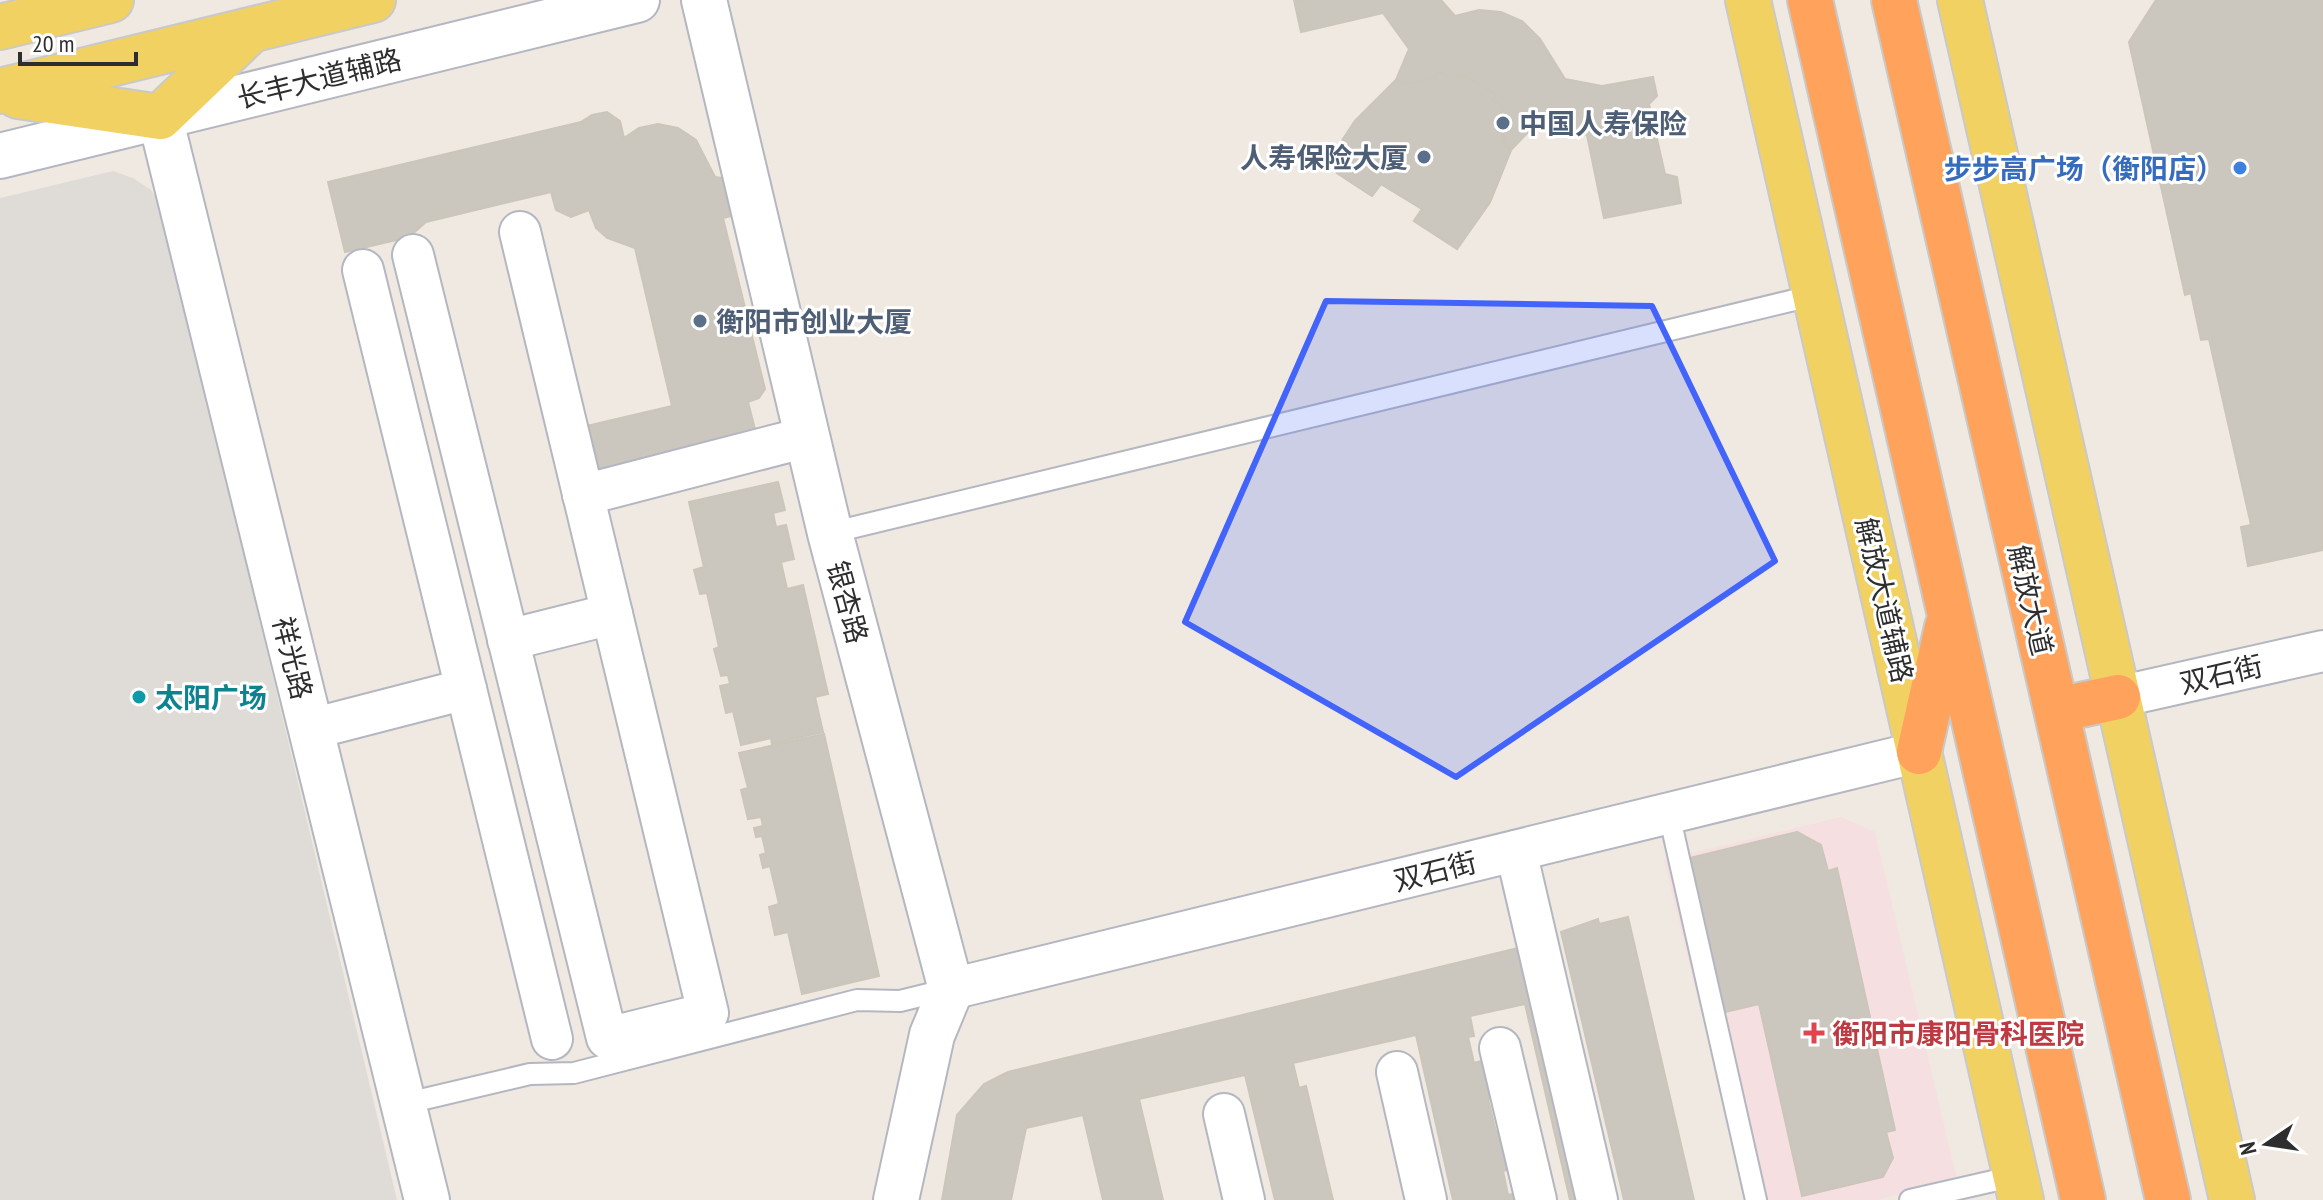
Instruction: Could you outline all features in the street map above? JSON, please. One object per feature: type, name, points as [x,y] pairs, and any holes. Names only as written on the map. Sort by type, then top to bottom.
[{"type":"highway","points":[[1810,0],[2083,1200]]},
{"type":"highway","name":"解放大道","points":[[1894,0],[2168,1200]]},
{"type":"highway","points":[[1919,752],[1950,613]]},
{"type":"highway","points":[[2057,710],[2118,697]]},
{"type":"main road","points":[[0,27],[111,0]]},
{"type":"main road","points":[[0,92],[373,0]]},
{"type":"main road","name":"解放大道辅路","points":[[1748,0],[2018,1188]]},
{"type":"main road","points":[[1960,0],[2232,1200]]},
{"type":"main road","points":[[0,92],[160,117],[251,30]]},
{"type":"street","name":"长丰大道辅路","points":[[0,156],[637,0]]},
{"type":"street","name":"银杏路","points":[[704,0],[830,533],[951,989]]},
{"type":"street","name":"祥光路","points":[[160,117],[427,1200]]},
{"type":"street","points":[[413,255],[607,1038],[708,1013],[520,232]]},
{"type":"street","points":[[363,270],[552,1039]]},
{"type":"street","points":[[583,495],[807,437]]},
{"type":"street","points":[[508,640],[612,614]]},
{"type":"street","name":"双石街","points":[[2118,697],[2323,651]]},
{"type":"street","points":[[311,729],[466,689]]},
{"type":"street","name":"双石街","points":[[951,989],[1919,752]]},
{"type":"street","points":[[1516,851],[1597,1200]]},
{"type":"street","points":[[896,1200],[932,1035],[951,989]]},
{"type":"street","points":[[1500,1048],[1536,1200]]},
{"type":"street","points":[[1397,1072],[1426,1200]]},
{"type":"street","points":[[1224,1114],[1244,1200]]},
{"type":"lane","points":[[830,533],[1815,295]]},
{"type":"lane","points":[[1669,814],[1756,1200]]},
{"type":"lane","points":[[403,1104],[530,1074],[574,1073],[857,1000],[900,1001],[951,989]]},
{"type":"lane","points":[[1910,1200],[2018,1188]]},
{"type":"highlighted area","points":[[1326,301],[1652,306],[1775,561],[1456,777],[1185,622]]},
{"type":"shaded area","name":"太阳广场","points":[[113,171],[133,178],[151,190],[161,205],[397,1200],[0,1200],[0,198]]},
{"type":"shaded area","name":"衡阳市康阳骨科医院","points":[[1841,817],[1875,832],[1957,1180],[1877,1200],[1747,1200],[1664,860]]},
{"type":"building","name":"中国人寿保险","points":[[1294,0],[1441,0],[1455,16],[1479,10],[1501,12],[1522,21],[1540,39],[1565,79],[1602,86],[1653,77],[1657,96],[1649,104],[1665,174],[1677,177],[1681,203],[1604,218],[1587,135],[1534,126],[1511,150],[1490,202],[1457,249],[1414,221],[1422,209],[1381,184],[1372,196],[1337,173],[1346,161],[1334,153],[1355,121],[1396,80],[1409,49],[1383,13],[1301,32]]},
{"type":"building","name":"步步高广场（衡阳店）","points":[[2156,0],[2323,0],[2323,550],[2248,566],[2241,527],[2251,525],[2209,339],[2201,340],[2191,293],[2185,295],[2129,42]]},
{"type":"building","name":"人寿保险大厦","points":[[1438,71],[1456,81],[1461,74],[1496,94],[1492,100],[1504,108],[1504,145],[1511,150],[1490,202],[1457,249],[1414,221],[1422,209],[1381,184],[1372,196],[1337,173],[1346,161],[1334,153],[1355,121],[1396,80],[1404,84],[1435,77]]},
{"type":"building","name":"衡阳市创业大厦","points":[[607,112],[620,121],[624,138],[639,128],[658,124],[678,128],[696,140],[715,177],[728,179],[736,215],[723,218],[765,389],[759,398],[748,402],[756,433],[589,472],[578,428],[672,406],[635,248],[607,238],[596,228],[589,210],[571,217],[556,210],[551,192],[426,222],[409,237],[345,252],[328,182],[581,122],[592,115]]},
{"type":"building","points":[[778,482],[785,510],[773,513],[776,527],[786,525],[794,559],[781,562],[787,589],[803,585],[828,694],[815,697],[823,732],[772,744],[771,738],[741,745],[733,711],[726,713],[720,686],[730,684],[728,675],[721,676],[714,649],[719,647],[707,593],[700,594],[694,570],[704,567],[689,502]]},
{"type":"building","points":[[824,734],[879,976],[802,994],[788,932],[775,935],[769,907],[779,904],[770,866],[763,868],[760,855],[766,853],[762,836],[756,837],[754,828],[763,826],[761,817],[748,819],[741,790],[748,788],[739,753]]},
{"type":"building","points":[[1797,832],[1821,845],[1828,871],[1837,868],[1895,1130],[1886,1132],[1893,1158],[1883,1177],[1802,1196],[1759,1004],[1725,1012],[1690,858]]},
{"type":"building","points":[[1628,917],[1694,1200],[1624,1200],[1561,932],[1598,919],[1599,924]]},
{"type":"building","points":[[1530,945],[1591,1200],[1570,1200],[1525,1004],[1470,1016],[1474,1036],[1468,1037],[1474,1063],[1488,1059],[1497,1097],[1488,1099],[1496,1132],[1506,1130],[1515,1168],[1503,1171],[1508,1195],[1522,1192],[1524,1200],[1453,1200],[1416,1035],[1293,1063],[1299,1088],[1306,1086],[1333,1200],[1275,1200],[1245,1075],[1139,1099],[1163,1200],[1103,1200],[1083,1115],[1026,1128],[1011,1200],[942,1200],[957,1115],[984,1084],[1008,1072]]},
{"type":"place","name":"中国人寿保险","points":[[1503,123]]},
{"type":"place","name":"人寿保险大厦","points":[[1424,157]]},
{"type":"place","name":"步步高广场（衡阳店）","points":[[2240,168]]},
{"type":"place","name":"衡阳市创业大厦","points":[[700,321]]},
{"type":"place","name":"太阳广场","points":[[139,697]]},
{"type":"place","name":"衡阳市康阳骨科医院","points":[[1814,1033]]}]
